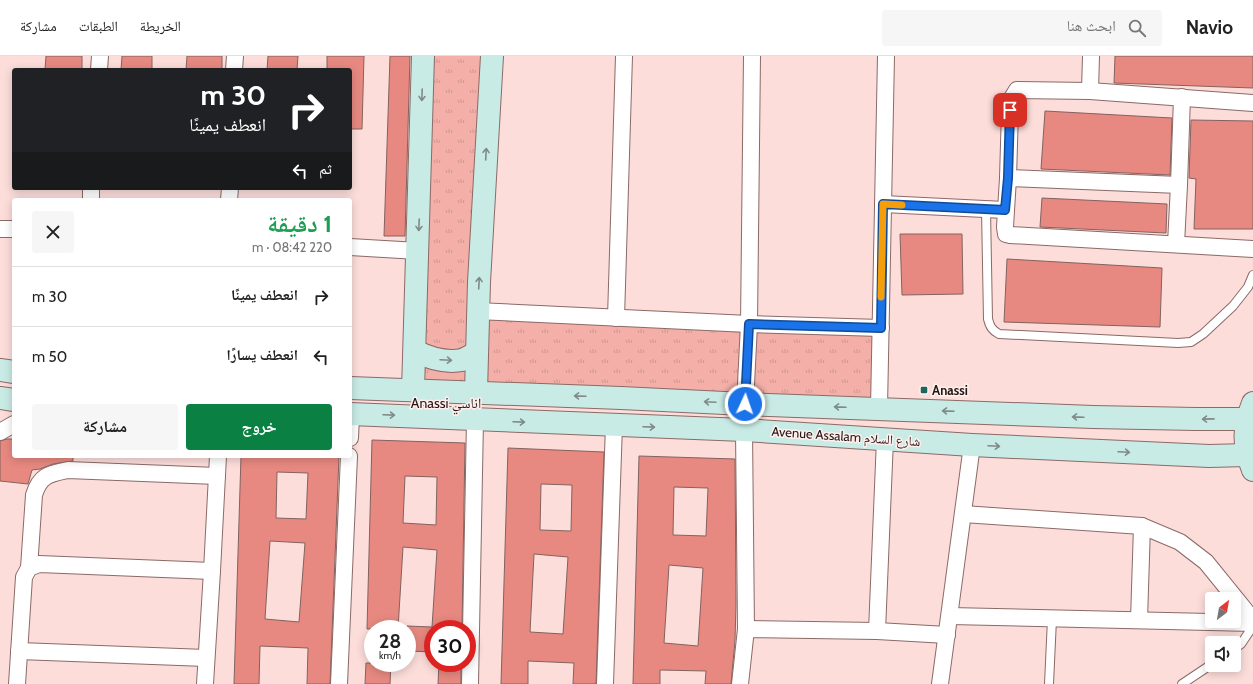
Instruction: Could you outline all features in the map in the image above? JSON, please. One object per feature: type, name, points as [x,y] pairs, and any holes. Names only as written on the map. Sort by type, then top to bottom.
[{"type":"street","points":[[99,68],[100,56]]},
{"type":"street","points":[[234,56],[234,68]]},
{"type":"street","points":[[413,390],[423,56]]},
{"type":"street","points":[[476,392],[477,311],[492,56]]},
{"type":"street","points":[[616,318],[624,56]]},
{"type":"street","points":[[745,404],[749,324],[752,56]]},
{"type":"street","points":[[879,408],[886,56]]},
{"type":"street","points":[[1090,91],[1091,56]]},
{"type":"street","points":[[1253,103],[1090,91],[1017,90],[1012,98],[1010,110],[1008,178],[1004,231],[1006,234],[1010,235],[1253,249]]},
{"type":"street","points":[[1176,244],[1180,185],[1182,97]]},
{"type":"street","points":[[1008,178],[1180,185]]},
{"type":"street","points":[[883,204],[1005,210]]},
{"type":"street","points":[[0,229],[12,229]]},
{"type":"street","points":[[352,247],[418,251]]},
{"type":"street","points":[[477,311],[749,324],[881,328]]},
{"type":"street","points":[[415,352],[429,358],[446,360],[462,360],[476,353]]},
{"type":"street","points":[[0,370],[12,372]]},
{"type":"street","name":"Avenue Assalam شارع السلام","points":[[352,388],[1093,417],[1196,419],[1250,411]]},
{"type":"street","points":[[0,398],[12,400]]},
{"type":"street","points":[[1250,411],[1245,436],[1250,462]]},
{"type":"street","name":"Avenue Assalam شارع السلام","points":[[352,414],[744,430],[972,445],[1209,456],[1250,462]]},
{"type":"street","points":[[470,684],[475,420]]},
{"type":"street","points":[[0,432],[12,425]]},
{"type":"street","points":[[605,684],[614,425]]},
{"type":"street","points":[[740,684],[746,629],[744,430]]},
{"type":"street","points":[[877,631],[885,439]]},
{"type":"street","points":[[940,684],[972,445]]},
{"type":"street","points":[[205,684],[218,458]]},
{"type":"street","points":[[339,684],[349,458]]},
{"type":"street","points":[[16,684],[24,577],[29,568],[34,495],[37,483],[51,474],[68,470],[217,476]]},
{"type":"street","points":[[963,514],[1142,526],[1180,542],[1206,562],[1253,623]]},
{"type":"street","points":[[1139,620],[1142,526]]},
{"type":"street","points":[[29,568],[38,564],[212,571]]},
{"type":"street","points":[[950,616],[1253,623]]},
{"type":"street","points":[[746,629],[877,631],[947,635]]},
{"type":"street","points":[[19,651],[206,658]]},
{"type":"lane","points":[[986,209],[988,319],[990,327],[994,332],[999,334],[1170,343],[1191,342],[1203,334],[1233,306],[1248,287],[1253,275]]},
{"type":"lane","points":[[1049,684],[1052,619]]},
{"type":"lane","points":[[1241,644],[1253,623]]},
{"type":"lane","points":[[1182,684],[1205,669]]},
{"type":"green space","points":[[425,56],[485,56],[477,311],[881,328],[879,408],[413,390]]},
{"type":"building","points":[[46,56],[82,56],[82,68],[45,68]]},
{"type":"building","points":[[122,56],[152,56],[152,68],[121,68]]},
{"type":"building","points":[[187,56],[222,56],[222,68],[186,68]]},
{"type":"building","points":[[268,56],[298,56],[297,68],[267,68]]},
{"type":"building","points":[[327,56],[364,56],[362,129],[352,129],[352,68],[327,68]]},
{"type":"building","points":[[390,56],[410,56],[405,236],[384,236]]},
{"type":"building","points":[[1115,56],[1253,56],[1253,88],[1114,83]]},
{"type":"building","points":[[1045,111],[1172,118],[1170,175],[1041,169]]},
{"type":"building","points":[[1191,120],[1253,121],[1253,229],[1194,229],[1196,179],[1189,178]]},
{"type":"building","points":[[1042,198],[1167,204],[1166,233],[1040,227]]},
{"type":"building","points":[[900,234],[962,234],[963,294],[902,295]]},
{"type":"building","points":[[1007,259],[1162,268],[1160,327],[1004,322]]},
{"type":"building","points":[[12,439],[12,458],[73,458],[73,461],[53,464],[40,469],[32,470],[28,484],[0,481],[0,441]]},
{"type":"building","points":[[372,440],[465,443],[462,620],[432,620],[437,550],[403,547],[399,620],[367,620]],"holes":[[[405,476],[437,477],[436,525],[403,523]]]},
{"type":"building","points":[[508,448],[604,452],[596,684],[573,684],[574,663],[528,661],[528,684],[501,684]],"holes":[[[541,484],[572,485],[571,531],[540,530]],[[534,554],[568,557],[563,634],[530,632]]]},
{"type":"building","points":[[639,456],[735,459],[736,605],[735,640],[731,684],[705,684],[706,671],[660,670],[660,684],[633,684]],"holes":[[[674,487],[708,488],[706,536],[673,535]],[[669,565],[703,568],[698,646],[664,643]]]},
{"type":"building","points":[[241,458],[339,458],[330,684],[307,684],[308,648],[260,646],[259,684],[234,684]],"holes":[[[277,472],[308,473],[306,519],[276,518]],[[270,541],[305,543],[299,622],[265,619]]]},
{"type":"building","points":[[416,626],[424,627],[424,652],[416,651]]},
{"type":"building","points":[[366,672],[391,672],[390,684],[365,684]]},
{"type":"building","points":[[439,672],[461,672],[461,684],[438,684]]},
{"type":"slow traffic","points":[[881,297],[883,204],[902,205]]},
{"type":"place","name":"Anassi","points":[[924,390]]},
{"type":"district","name":"Anassi اناسي","points":[[446,403]]},
{"type":"route","points":[[745,404],[749,324],[881,328],[883,204],[1005,210],[1008,178],[1010,110]]}]
